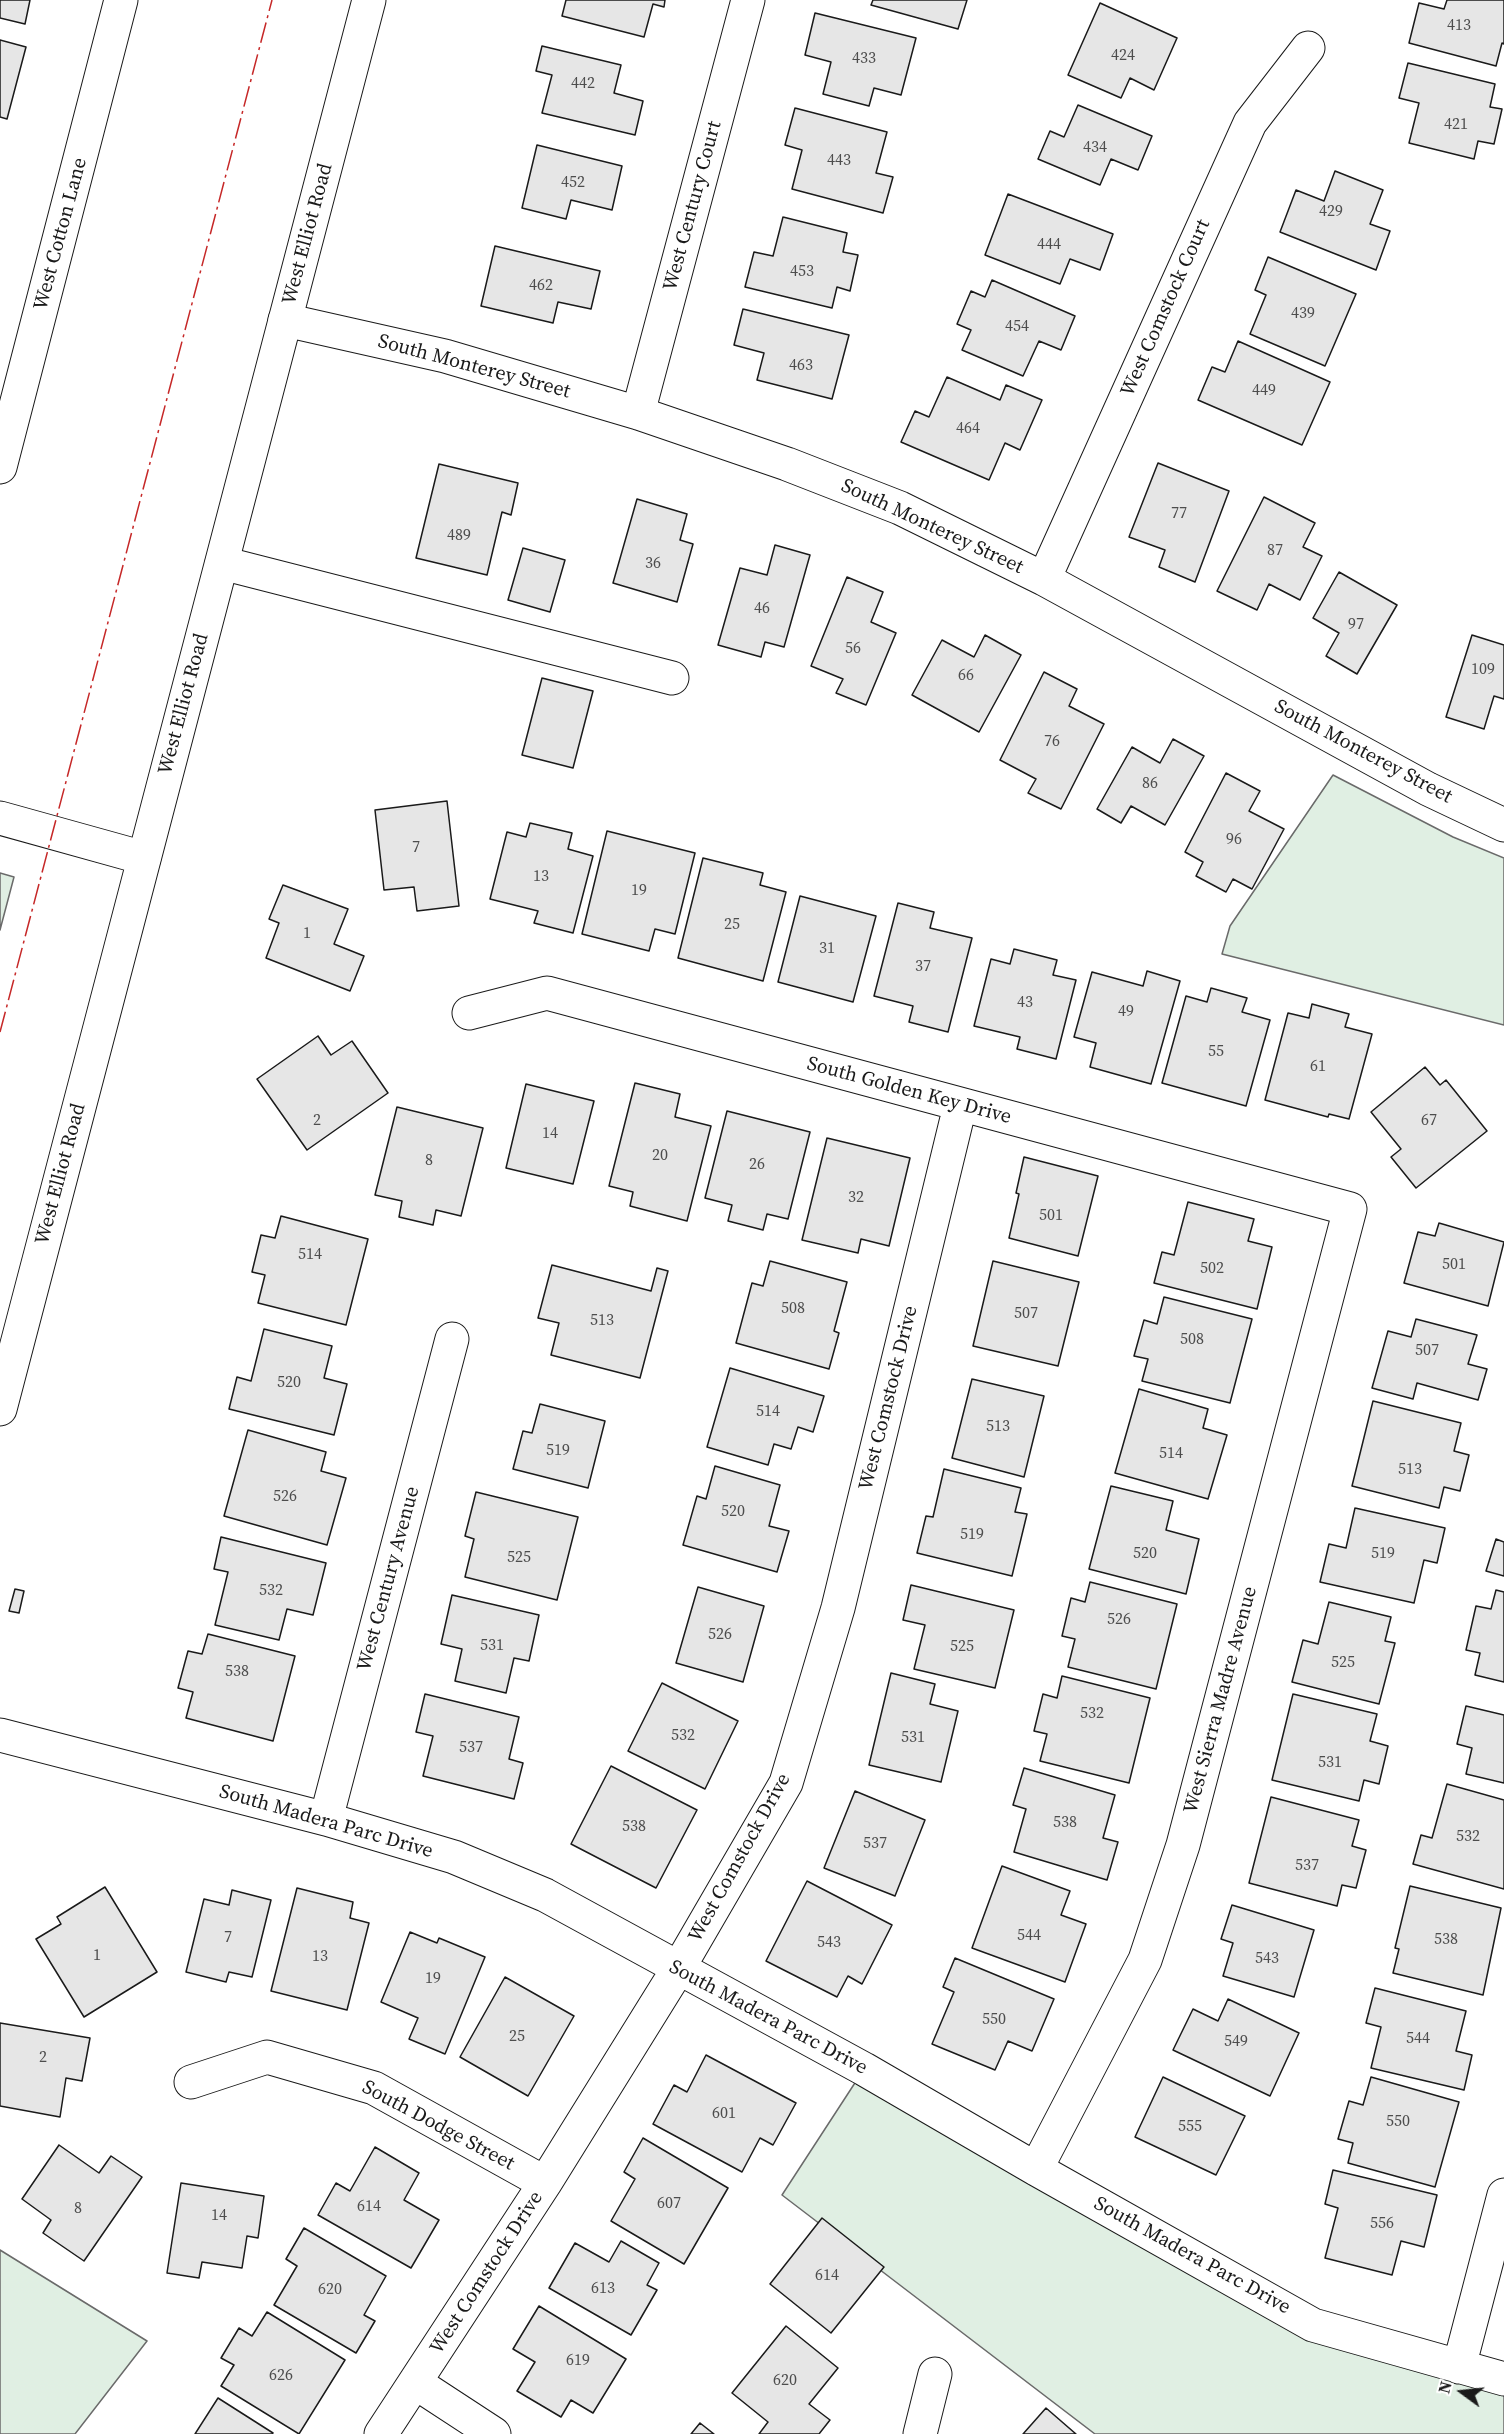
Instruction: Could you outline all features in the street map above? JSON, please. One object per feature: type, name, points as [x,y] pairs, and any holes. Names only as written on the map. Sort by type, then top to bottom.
[{"type":"street","name":"West Cotton Lane","points":[[0,467],[121,0]]},
{"type":"street","name":"West Elliot Road","points":[[0,1408],[369,0]]},
{"type":"street","name":"West Century Court","points":[[638,413],[748,0]]},
{"type":"street","name":"West Comstock Court","points":[[1044,579],[1250,123],[1308,48]]},
{"type":"street","name":"South Monterey Street","points":[[285,320],[445,356],[638,413],[787,464],[900,508],[1044,579],[1428,789],[1504,825]]},
{"type":"street","points":[[222,563],[672,678]]},
{"type":"street","points":[[0,818],[144,858]]},
{"type":"street","name":"South Golden Key Drive","points":[[469,1013],[546,993],[1350,1209]]},
{"type":"street","name":"West Comstock Drive","points":[[381,2434],[545,2184],[678,1969],[786,1783],[838,1608],[960,1106]]},
{"type":"street","name":"West Sierra Madre Avenue","points":[[1036,2169],[1145,1960],[1156,1929],[1183,1845],[1350,1209]]},
{"type":"street","name":"West Century Avenue","points":[[326,1819],[452,1339]]},
{"type":"street","name":"South Madera Parc Drive","points":[[0,1735],[326,1819],[454,1857],[545,1895],[864,2069],[1313,2325],[1504,2379]]},
{"type":"street","name":"South Dodge Street","points":[[191,2082],[267,2057],[374,2088],[545,2184]]},
{"type":"street","points":[[1459,2367],[1504,2195]]},
{"type":"street","points":[[920,2434],[936,2374]]},
{"type":"street","points":[[416,2383],[494,2434]]},
{"type":"green space","points":[[1333,775],[1453,837],[1504,858],[1504,1025],[1222,954],[1230,926]]},
{"type":"green space","points":[[0,873],[14,877],[0,930]]},
{"type":"green space","points":[[864,2069],[1313,2325],[1504,2379],[1504,2434],[1095,2434],[782,2195]]},
{"type":"green space","points":[[0,2250],[147,2341],[75,2434],[0,2434]]},
{"type":"building","points":[[0,0],[30,0],[25,24],[0,18]]},
{"type":"building","points":[[566,0],[665,0],[664,7],[653,4],[644,37],[562,16]]},
{"type":"building","points":[[873,0],[967,0],[958,29],[871,5]]},
{"type":"building","points":[[1447,0],[1504,0],[1504,44],[1502,43],[1496,66],[1409,43],[1419,3],[1444,9]]},
{"type":"building","points":[[1100,3],[1177,38],[1154,90],[1130,78],[1121,98],[1068,75]]},
{"type":"building","points":[[815,13],[916,38],[901,95],[874,88],[869,106],[823,94],[831,62],[805,55]]},
{"type":"building","points":[[0,40],[26,47],[7,119],[0,117]]},
{"type":"building","points":[[542,46],[621,65],[614,93],[643,101],[635,135],[542,113],[552,75],[536,71]]},
{"type":"building","points":[[1408,63],[1495,84],[1490,107],[1502,109],[1494,144],[1478,141],[1474,159],[1409,143],[1419,103],[1399,98]]},
{"type":"building","points":[[1078,105],[1152,136],[1138,170],[1111,159],[1100,185],[1038,159],[1050,131],[1064,137]]},
{"type":"building","points":[[795,108],[887,132],[876,173],[893,177],[883,213],[792,189],[802,150],[785,145]]},
{"type":"building","points":[[537,145],[622,166],[612,210],[571,200],[566,219],[522,208]]},
{"type":"building","points":[[1335,171],[1383,190],[1370,224],[1390,231],[1376,270],[1280,232],[1296,190],[1324,201]]},
{"type":"building","points":[[1008,194],[1113,234],[1100,270],[1070,259],[1060,284],[985,255]]},
{"type":"building","points":[[783,217],[847,233],[843,252],[858,255],[850,291],[837,287],[832,308],[745,287],[754,252],[773,256]]},
{"type":"building","points":[[495,246],[600,271],[591,309],[558,302],[553,323],[481,306]]},
{"type":"building","points":[[1268,257],[1356,294],[1325,366],[1250,334],[1266,295],[1255,290]]},
{"type":"building","points":[[992,280],[1075,316],[1061,350],[1039,341],[1023,376],[962,350],[971,330],[957,324],[971,291],[985,297]]},
{"type":"building","points":[[743,309],[849,335],[832,399],[757,380],[764,353],[734,345]]},
{"type":"building","points":[[1238,341],[1330,382],[1302,445],[1198,400],[1212,367],[1225,372]]},
{"type":"building","points":[[947,377],[1000,400],[1006,385],[1042,400],[1020,450],[1005,443],[989,480],[901,442],[915,411],[929,417]]},
{"type":"building","points":[[1158,463],[1229,491],[1195,582],[1159,567],[1165,550],[1129,537]]},
{"type":"building","points":[[439,464],[518,483],[511,515],[502,512],[487,575],[416,558]]},
{"type":"building","points":[[1264,497],[1315,523],[1303,547],[1322,556],[1300,600],[1269,584],[1257,610],[1217,591]]},
{"type":"building","points":[[637,499],[687,514],[680,540],[693,544],[677,602],[613,583]]},
{"type":"building","points":[[775,545],[810,555],[784,647],[765,642],[761,657],[718,645],[740,568],[767,575]]},
{"type":"building","points":[[523,548],[565,560],[550,612],[508,600]]},
{"type":"building","points":[[1339,572],[1397,605],[1357,674],[1326,656],[1339,633],[1313,618]]},
{"type":"building","points":[[847,577],[883,592],[871,622],[896,633],[866,705],[836,693],[843,679],[811,666]]},
{"type":"building","points":[[985,635],[1021,655],[979,732],[912,695],[942,640],[974,657]]},
{"type":"building","points":[[1472,635],[1504,645],[1504,699],[1494,696],[1484,729],[1446,717]]},
{"type":"building","points":[[1044,672],[1077,689],[1069,706],[1104,724],[1061,809],[1028,793],[1036,779],[1000,760]]},
{"type":"building","points":[[542,678],[593,691],[573,768],[522,755]]},
{"type":"building","points":[[1173,739],[1204,756],[1165,825],[1131,806],[1121,823],[1097,809],[1132,747],[1160,763]]},
{"type":"building","points":[[1226,773],[1260,791],[1249,811],[1284,829],[1252,889],[1233,879],[1226,892],[1196,876],[1203,862],[1185,852]]},
{"type":"building","points":[[447,801],[459,906],[417,911],[414,887],[384,890],[375,810]]},
{"type":"building","points":[[530,823],[572,833],[568,849],[593,856],[573,933],[534,923],[538,911],[490,899],[507,832],[526,837]]},
{"type":"building","points":[[607,831],[695,853],[675,934],[655,929],[649,951],[582,934]]},
{"type":"building","points":[[703,858],[763,873],[760,885],[786,892],[763,981],[678,958]]},
{"type":"building","points":[[283,885],[348,909],[334,944],[364,956],[350,991],[266,958],[279,923],[269,919]]},
{"type":"building","points":[[800,896],[876,916],[853,1002],[778,982]]},
{"type":"building","points":[[898,903],[934,912],[930,928],[972,938],[948,1032],[909,1022],[913,1006],[874,996]]},
{"type":"building","points":[[1014,949],[1057,960],[1053,975],[1076,980],[1056,1059],[1017,1049],[1020,1037],[974,1026],[991,959],[1010,964]]},
{"type":"building","points":[[1147,971],[1180,981],[1151,1084],[1090,1067],[1096,1043],[1074,1037],[1092,972],[1143,986]]},
{"type":"building","points":[[1211,988],[1247,998],[1242,1012],[1270,1020],[1246,1106],[1162,1083],[1186,996],[1207,1002]]},
{"type":"building","points":[[1312,1004],[1349,1014],[1345,1027],[1372,1034],[1349,1119],[1329,1114],[1328,1117],[1265,1100],[1288,1013],[1309,1018]]},
{"type":"building","points":[[318,1036],[331,1055],[352,1041],[388,1093],[307,1150],[257,1079]]},
{"type":"building","points":[[1425,1067],[1440,1085],[1446,1080],[1487,1131],[1416,1188],[1391,1157],[1401,1149],[1371,1112]]},
{"type":"building","points":[[635,1083],[680,1094],[675,1117],[711,1126],[687,1221],[630,1206],[633,1192],[609,1186]]},
{"type":"building","points":[[526,1084],[594,1101],[573,1184],[506,1168]]},
{"type":"building","points":[[397,1107],[483,1128],[461,1216],[436,1210],[433,1225],[399,1217],[402,1201],[375,1195]]},
{"type":"building","points":[[727,1111],[810,1132],[788,1219],[767,1214],[763,1230],[728,1221],[732,1205],[705,1198]]},
{"type":"building","points":[[827,1138],[910,1158],[889,1246],[861,1239],[858,1253],[802,1240]]},
{"type":"building","points":[[1024,1157],[1098,1176],[1078,1256],[1009,1238],[1019,1194],[1016,1193]]},
{"type":"building","points":[[1188,1202],[1254,1219],[1248,1241],[1272,1247],[1257,1309],[1154,1283],[1162,1252],[1174,1255]]},
{"type":"building","points":[[281,1216],[368,1239],[346,1325],[258,1303],[265,1275],[252,1272],[261,1235],[275,1238]]},
{"type":"building","points":[[1439,1223],[1504,1242],[1488,1306],[1404,1283],[1418,1232],[1435,1236]]},
{"type":"building","points":[[770,1261],[847,1282],[834,1331],[839,1333],[829,1369],[736,1343],[752,1283],[763,1286]]},
{"type":"building","points":[[993,1261],[1079,1282],[1058,1366],[973,1346]]},
{"type":"building","points":[[552,1265],[651,1291],[657,1268],[668,1271],[640,1378],[551,1355],[559,1323],[538,1318]]},
{"type":"building","points":[[1164,1297],[1252,1319],[1230,1403],[1142,1381],[1148,1359],[1134,1356],[1144,1320],[1157,1324]]},
{"type":"building","points":[[1416,1319],[1477,1335],[1468,1364],[1487,1369],[1478,1400],[1417,1383],[1413,1399],[1372,1388],[1388,1331],[1411,1337]]},
{"type":"building","points":[[264,1329],[332,1346],[324,1378],[347,1384],[334,1435],[229,1409],[237,1377],[251,1381]]},
{"type":"building","points":[[730,1368],[824,1396],[813,1432],[798,1427],[791,1449],[774,1444],[768,1465],[707,1447]]},
{"type":"building","points":[[972,1379],[1044,1396],[1024,1477],[952,1458]]},
{"type":"building","points":[[1139,1389],[1208,1409],[1203,1428],[1227,1435],[1208,1499],[1115,1473]]},
{"type":"building","points":[[1373,1401],[1461,1423],[1454,1451],[1469,1455],[1460,1491],[1444,1487],[1439,1508],[1352,1486]]},
{"type":"building","points":[[540,1404],[605,1421],[588,1488],[513,1469],[523,1431],[532,1433]]},
{"type":"building","points":[[248,1430],[326,1452],[321,1471],[346,1478],[327,1545],[224,1516]]},
{"type":"building","points":[[715,1466],[780,1485],[769,1526],[789,1531],[777,1572],[683,1545],[697,1496],[706,1499]]},
{"type":"building","points":[[944,1469],[1021,1488],[1015,1512],[1027,1514],[1012,1576],[917,1553],[926,1516],[933,1517]]},
{"type":"building","points":[[1111,1486],[1173,1501],[1166,1530],[1199,1539],[1186,1594],[1089,1569]]},
{"type":"building","points":[[476,1492],[578,1517],[557,1600],[465,1577],[474,1539],[465,1536]]},
{"type":"building","points":[[1355,1508],[1445,1528],[1437,1563],[1424,1560],[1414,1603],[1320,1582],[1329,1544],[1346,1548]]},
{"type":"building","points":[[221,1537],[326,1563],[313,1615],[287,1609],[279,1640],[215,1625],[228,1572],[214,1569]]},
{"type":"building","points":[[1496,1539],[1504,1542],[1504,1576],[1486,1571]]},
{"type":"building","points":[[1090,1582],[1177,1604],[1156,1689],[1068,1667],[1075,1639],[1062,1636],[1071,1598],[1085,1602]]},
{"type":"building","points":[[911,1585],[1014,1610],[995,1688],[914,1669],[925,1625],[903,1620]]},
{"type":"building","points":[[698,1587],[764,1606],[743,1682],[676,1663]]},
{"type":"building","points":[[15,1589],[24,1591],[19,1613],[9,1611]]},
{"type":"building","points":[[1496,1590],[1504,1592],[1504,1682],[1475,1675],[1480,1653],[1466,1650],[1476,1606],[1491,1609]]},
{"type":"building","points":[[452,1595],[539,1615],[529,1661],[514,1658],[506,1693],[455,1681],[462,1649],[441,1644]]},
{"type":"building","points":[[1329,1602],[1391,1617],[1385,1641],[1395,1643],[1379,1704],[1292,1682],[1303,1640],[1318,1644]]},
{"type":"building","points":[[208,1634],[295,1656],[273,1741],[186,1718],[193,1692],[178,1688],[188,1651],[202,1654]]},
{"type":"building","points":[[891,1673],[935,1684],[930,1704],[958,1711],[941,1782],[869,1765]]},
{"type":"building","points":[[1062,1676],[1150,1698],[1129,1783],[1040,1761],[1047,1734],[1034,1731],[1043,1694],[1057,1698]]},
{"type":"building","points":[[662,1683],[738,1721],[705,1789],[628,1751]]},
{"type":"building","points":[[425,1694],[519,1717],[509,1759],[523,1763],[514,1799],[423,1776],[433,1736],[416,1732]]},
{"type":"building","points":[[1293,1694],[1377,1714],[1370,1741],[1388,1746],[1379,1784],[1364,1780],[1359,1801],[1272,1780]]},
{"type":"building","points":[[1466,1706],[1504,1715],[1504,1783],[1466,1774],[1472,1748],[1457,1744]]},
{"type":"building","points":[[611,1766],[697,1810],[656,1888],[571,1844]]},
{"type":"building","points":[[1024,1768],[1115,1795],[1103,1838],[1118,1842],[1107,1880],[1014,1852],[1026,1809],[1013,1805]]},
{"type":"building","points":[[1447,1784],[1504,1800],[1504,1889],[1413,1864],[1421,1835],[1432,1838]]},
{"type":"building","points":[[855,1791],[925,1820],[895,1896],[824,1868]]},
{"type":"building","points":[[1271,1797],[1359,1820],[1352,1846],[1366,1850],[1356,1888],[1342,1885],[1337,1906],[1249,1883]]},
{"type":"building","points":[[1002,1866],[1070,1891],[1061,1915],[1086,1924],[1065,1982],[972,1948]]},
{"type":"building","points":[[807,1881],[892,1925],[862,1984],[848,1976],[837,1997],[766,1961]]},
{"type":"building","points":[[1410,1886],[1501,1908],[1483,1995],[1393,1973],[1399,1949],[1395,1948]]},
{"type":"building","points":[[105,1887],[157,1972],[84,2017],[36,1939],[61,1924],[57,1917]]},
{"type":"building","points":[[297,1888],[353,1902],[350,1918],[369,1923],[347,2010],[271,1991]]},
{"type":"building","points":[[232,1890],[271,1900],[252,1977],[229,1972],[226,1982],[186,1972],[204,1899],[229,1905]]},
{"type":"building","points":[[1232,1905],[1314,1930],[1294,1997],[1223,1976],[1233,1943],[1221,1939]]},
{"type":"building","points":[[410,1932],[437,1943],[439,1938],[485,1957],[445,2054],[409,2039],[418,2018],[381,2002]]},
{"type":"building","points":[[955,1958],[1054,1999],[1032,2051],[1008,2041],[995,2070],[932,2044],[954,1992],[943,1987]]},
{"type":"building","points":[[505,1977],[574,2016],[528,2096],[460,2057]]},
{"type":"building","points":[[1375,1988],[1466,2011],[1456,2051],[1472,2055],[1464,2090],[1371,2068],[1381,2027],[1366,2023]]},
{"type":"building","points":[[1228,1999],[1299,2033],[1270,2096],[1173,2050],[1193,2009],[1218,2021]]},
{"type":"building","points":[[0,2023],[90,2038],[82,2081],[66,2078],[60,2117],[0,2106]]},
{"type":"building","points":[[706,2055],[796,2103],[773,2145],[760,2138],[742,2172],[653,2124],[674,2085],[687,2092]]},
{"type":"building","points":[[1163,2077],[1245,2116],[1216,2175],[1135,2137]]},
{"type":"building","points":[[1371,2077],[1459,2102],[1435,2187],[1348,2163],[1353,2143],[1338,2139],[1349,2101],[1363,2105]]},
{"type":"building","points":[[643,2138],[728,2188],[684,2264],[611,2221],[635,2179],[624,2172]]},
{"type":"building","points":[[59,2145],[99,2173],[111,2156],[142,2177],[84,2261],[43,2233],[51,2220],[22,2199]]},
{"type":"building","points":[[375,2147],[419,2173],[404,2200],[439,2220],[411,2268],[318,2215],[336,2183],[350,2191]]},
{"type":"building","points":[[1333,2170],[1437,2195],[1424,2247],[1401,2241],[1392,2275],[1325,2258],[1338,2208],[1325,2204]]},
{"type":"building","points":[[181,2183],[264,2196],[258,2238],[247,2236],[242,2268],[202,2262],[199,2278],[167,2273]]},
{"type":"building","points":[[822,2218],[884,2267],[831,2333],[770,2284]]},
{"type":"building","points":[[304,2228],[386,2276],[364,2315],[375,2321],[356,2353],[274,2305],[297,2266],[286,2259]]},
{"type":"building","points":[[621,2241],[659,2263],[647,2285],[657,2290],[631,2335],[549,2288],[575,2243],[609,2262]]},
{"type":"building","points":[[539,2306],[626,2359],[593,2413],[571,2400],[561,2417],[517,2391],[535,2362],[513,2349]]},
{"type":"building","points":[[267,2312],[345,2360],[299,2434],[221,2386],[234,2365],[221,2358],[239,2328],[252,2336]]},
{"type":"building","points":[[786,2326],[838,2368],[809,2404],[830,2420],[819,2434],[759,2434],[768,2422],[732,2393]]},
{"type":"building","points":[[218,2398],[273,2433],[195,2434]]},
{"type":"building","points":[[1046,2408],[1076,2434],[1023,2434]]},
{"type":"building","points":[[700,2423],[714,2434],[691,2434]]},
{"type":"power","points":[[0,1032],[272,0]]}]
